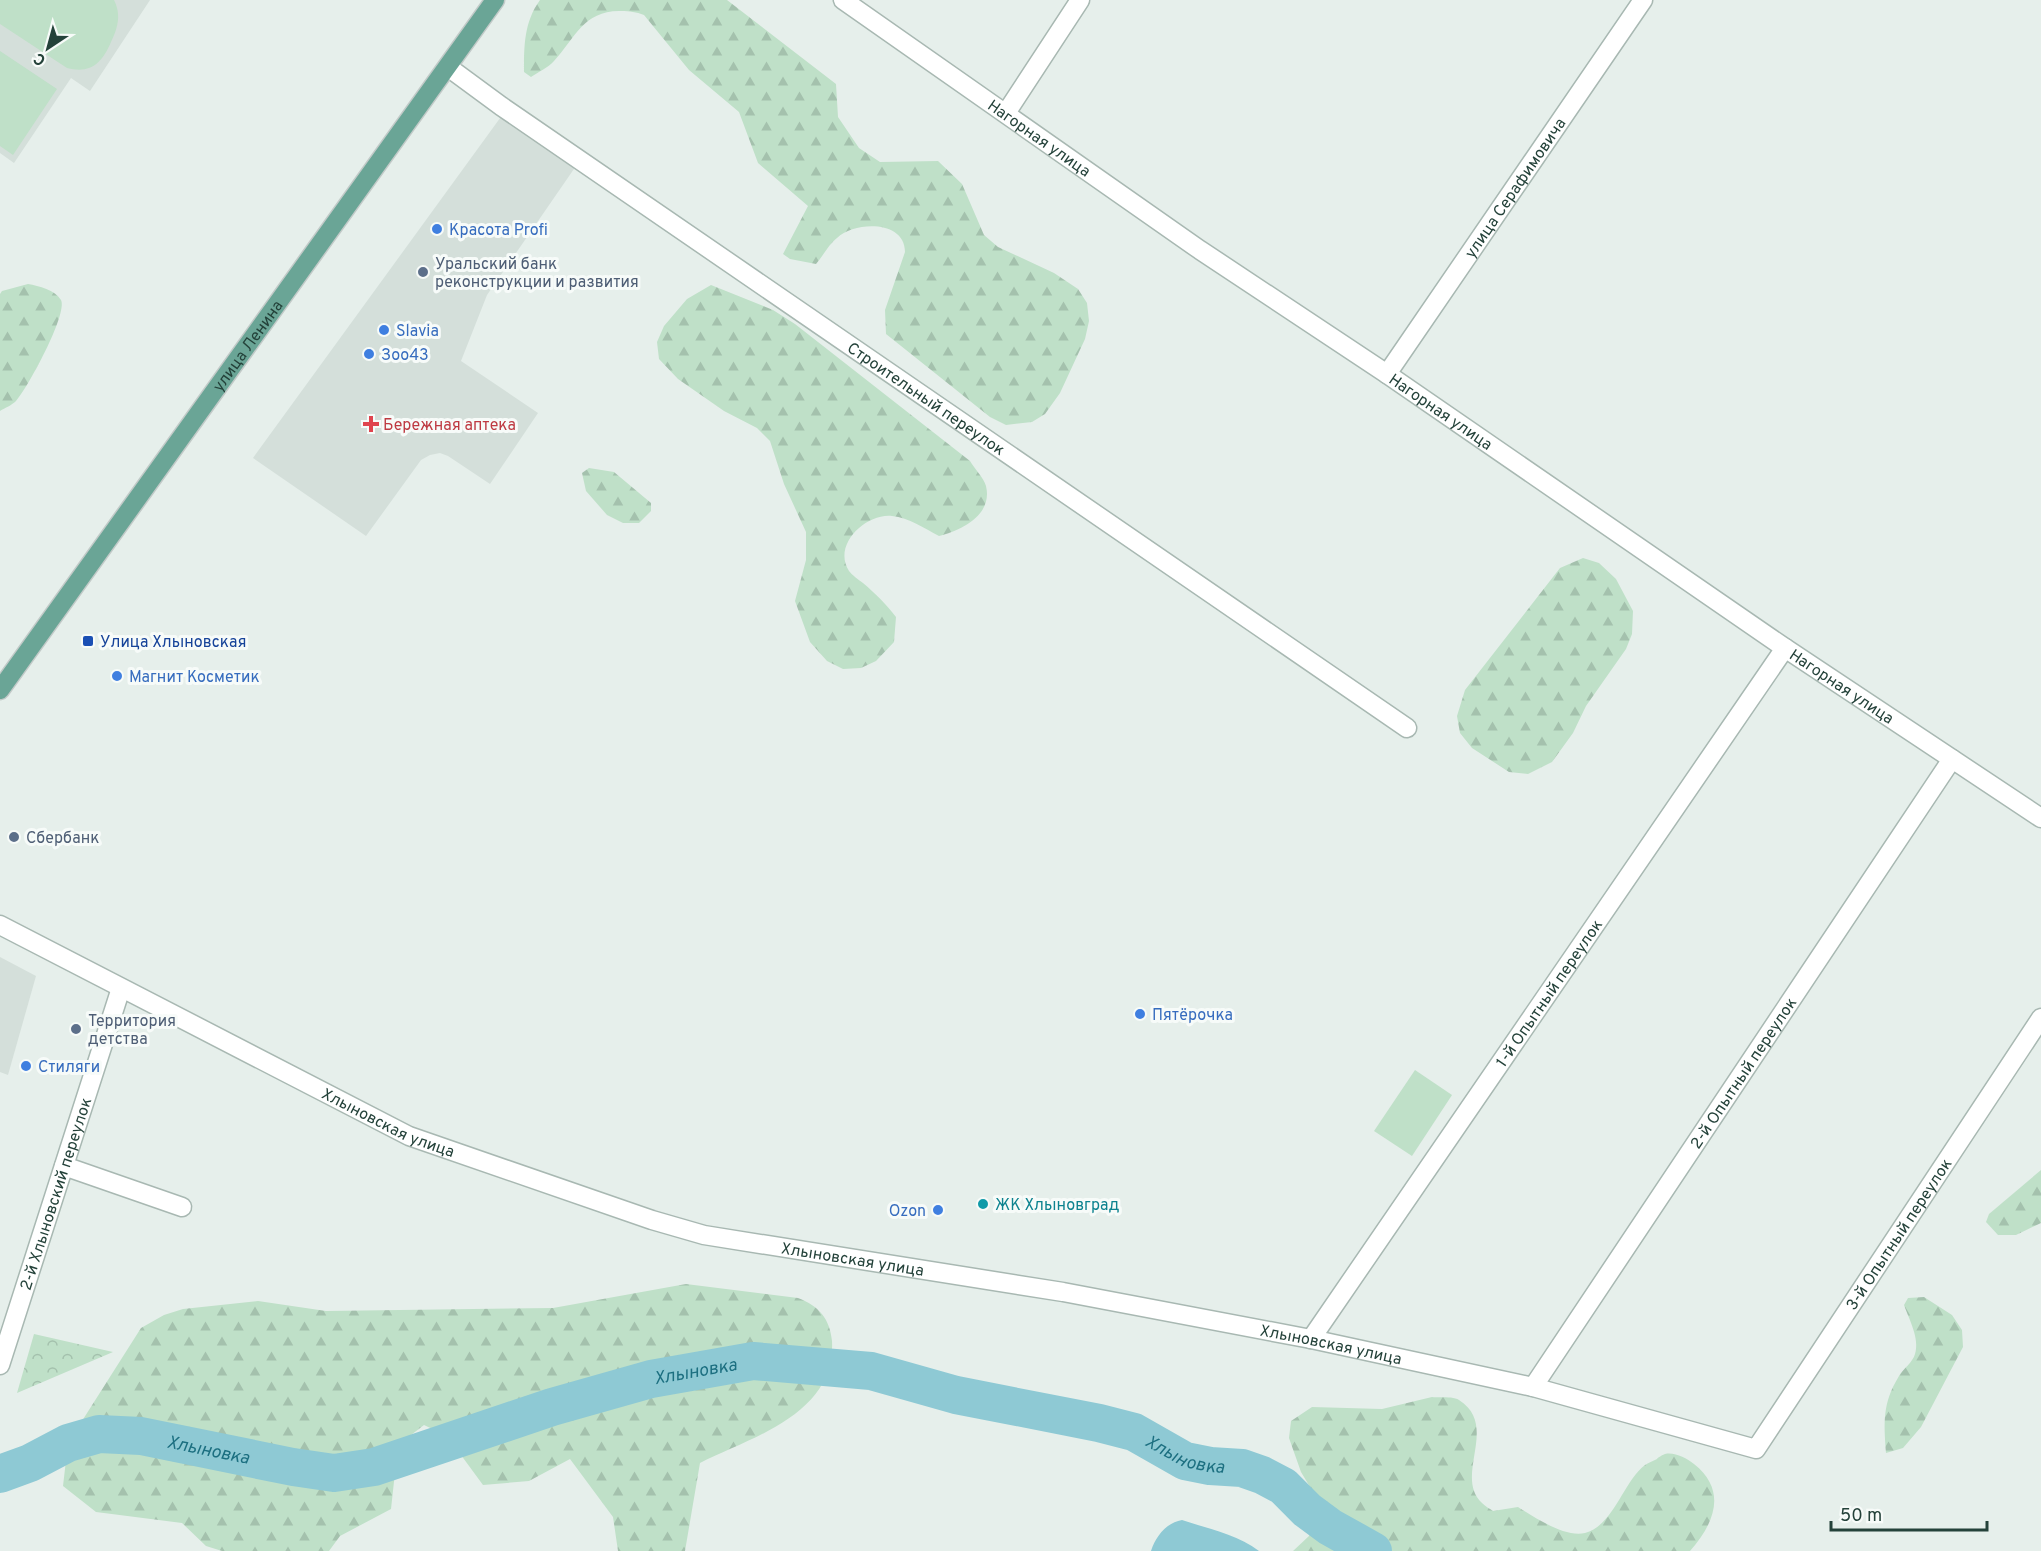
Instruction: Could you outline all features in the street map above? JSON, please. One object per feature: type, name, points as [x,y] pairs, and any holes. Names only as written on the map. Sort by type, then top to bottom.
[{"type":"main road","name":"улица Ленина","points":[[0,690],[495,0]]},
{"type":"street","name":"Нагорная улица","points":[[843,0],[1200,250],[1387,374],[1785,648],[2041,818]]},
{"type":"street","points":[[1006,113],[1080,0]]},
{"type":"street","name":"улица Серафимовича","points":[[1387,374],[1643,0]]},
{"type":"street","name":"Строительный переулок","points":[[448,67],[501,106],[1407,728]]},
{"type":"street","name":"1-й Опытный переулок","points":[[1311,1339],[1785,648]]},
{"type":"street","name":"2-й Опытный переулок","points":[[1533,1387],[1952,759]]},
{"type":"street","name":"Хлыновская улица","points":[[0,925],[409,1136],[652,1220],[705,1235],[1063,1292],[1311,1339],[1533,1387],[1756,1449]]},
{"type":"street","name":"2-й Хлыновский переулок","points":[[0,1365],[122,988]]},
{"type":"street","name":"3-й Опытный переулок","points":[[1756,1449],[2041,1018]]},
{"type":"street","points":[[64,1166],[182,1207]]},
{"type":"shaded area","points":[[0,0],[150,0],[90,91],[71,78],[14,163],[0,153]]},
{"type":"shaded area","points":[[503,114],[576,166],[487,295],[461,361],[538,413],[490,484],[448,456],[440,453],[430,455],[421,460],[366,536],[253,458]]},
{"type":"shaded area","points":[[0,957],[36,976],[8,1075],[0,1072]]},
{"type":"green space","points":[[0,0],[114,0],[118,12],[117,25],[108,49],[95,65],[83,69],[67,68],[0,24]]},
{"type":"green space","points":[[540,0],[727,0],[836,84],[838,117],[859,148],[880,162],[938,161],[962,184],[984,235],[998,247],[1054,273],[1078,289],[1087,303],[1089,321],[1085,339],[1060,393],[1045,414],[1032,422],[1006,425],[990,417],[886,334],[885,310],[905,252],[903,242],[897,234],[878,227],[845,232],[834,241],[816,264],[790,259],[783,254],[808,206],[758,163],[739,112],[689,70],[644,15],[621,11],[598,15],[582,27],[549,66],[531,77],[524,72],[528,26]]},
{"type":"green space","points":[[0,51],[57,89],[13,155],[0,146]]},
{"type":"green space","points":[[28,284],[51,291],[61,300],[62,308],[53,335],[29,382],[16,401],[0,411],[0,294],[2,291]]},
{"type":"green space","points":[[711,285],[773,310],[795,324],[970,461],[985,483],[987,496],[985,505],[974,520],[957,530],[939,536],[904,519],[882,516],[862,525],[848,541],[845,561],[849,571],[877,595],[896,617],[894,642],[876,661],[861,668],[843,669],[827,661],[810,642],[795,601],[806,560],[806,532],[784,484],[770,441],[757,428],[724,411],[678,379],[659,359],[657,342],[664,326],[687,299]]},
{"type":"green space","points":[[589,468],[614,472],[651,503],[651,511],[639,523],[623,523],[607,515],[586,491],[582,473]]},
{"type":"green space","points":[[1583,558],[1599,563],[1616,579],[1633,611],[1632,634],[1626,649],[1586,706],[1573,733],[1552,762],[1528,774],[1509,772],[1472,748],[1460,733],[1457,716],[1465,690],[1560,568]]},
{"type":"green space","points":[[1415,1070],[1452,1095],[1412,1156],[1374,1131]]},
{"type":"green space","points":[[2041,1170],[2041,1223],[2016,1235],[1998,1235],[1986,1222],[1989,1214]]},
{"type":"green space","points":[[686,1284],[798,1298],[812,1305],[822,1314],[829,1326],[832,1341],[830,1366],[820,1387],[806,1405],[787,1420],[766,1432],[700,1463],[685,1551],[618,1551],[613,1517],[570,1459],[529,1481],[483,1485],[447,1436],[424,1425],[398,1445],[391,1509],[340,1536],[329,1551],[222,1551],[206,1546],[182,1523],[96,1512],[63,1486],[68,1443],[141,1328],[164,1315],[183,1309],[258,1301],[326,1311],[553,1308]]},
{"type":"green space","points":[[1924,1297],[1952,1315],[1962,1330],[1963,1347],[1921,1427],[1903,1448],[1886,1453],[1885,1413],[1887,1404],[1893,1386],[1912,1360],[1916,1348],[1913,1329],[1904,1305],[1908,1298]]},
{"type":"green space","points":[[34,1334],[113,1352],[17,1393]]},
{"type":"green space","points":[[1432,1397],[1459,1400],[1471,1411],[1476,1423],[1477,1437],[1472,1479],[1474,1492],[1482,1503],[1493,1511],[1518,1507],[1559,1530],[1577,1534],[1585,1533],[1604,1521],[1637,1472],[1645,1465],[1669,1454],[1694,1464],[1705,1474],[1711,1485],[1714,1508],[1706,1530],[1690,1551],[1293,1551],[1309,1536],[1320,1511],[1319,1502],[1301,1472],[1289,1438],[1291,1421],[1312,1407],[1382,1409]]},
{"type":"water","points":[[1182,1520],[1232,1536],[1259,1551],[1151,1551],[1162,1531]]},
{"type":"waterway","name":"Хлыновка","points":[[0,1474],[30,1463],[68,1443],[99,1434],[141,1436],[293,1467],[334,1473],[374,1467],[552,1407],[651,1379],[753,1361],[871,1371],[956,1395],[1134,1432],[1185,1461],[1210,1466],[1242,1468],[1262,1475],[1283,1486],[1307,1510],[1330,1527],[1373,1551]]},
{"type":"place","name":"Красота Profi","points":[[437,229]]},
{"type":"place","name":"Уральский банк реконструкции и развития","points":[[423,272]]},
{"type":"place","name":"Slavia","points":[[384,330]]},
{"type":"place","name":"Зоо43","points":[[369,354]]},
{"type":"place","name":"Бережная аптека","points":[[371,424]]},
{"type":"place","name":"Улица Хлыновская","points":[[88,641]]},
{"type":"place","name":"Магнит Косметик","points":[[117,676]]},
{"type":"place","name":"Сбербанк","points":[[14,837]]},
{"type":"place","name":"Пятёрочка","points":[[1140,1014]]},
{"type":"place","name":"Территория детства","points":[[76,1029]]},
{"type":"place","name":"Стиляги","points":[[26,1066]]},
{"type":"place","name":"ЖК Хлыновград","points":[[983,1204]]},
{"type":"place","name":"Ozon","points":[[938,1210]]}]
